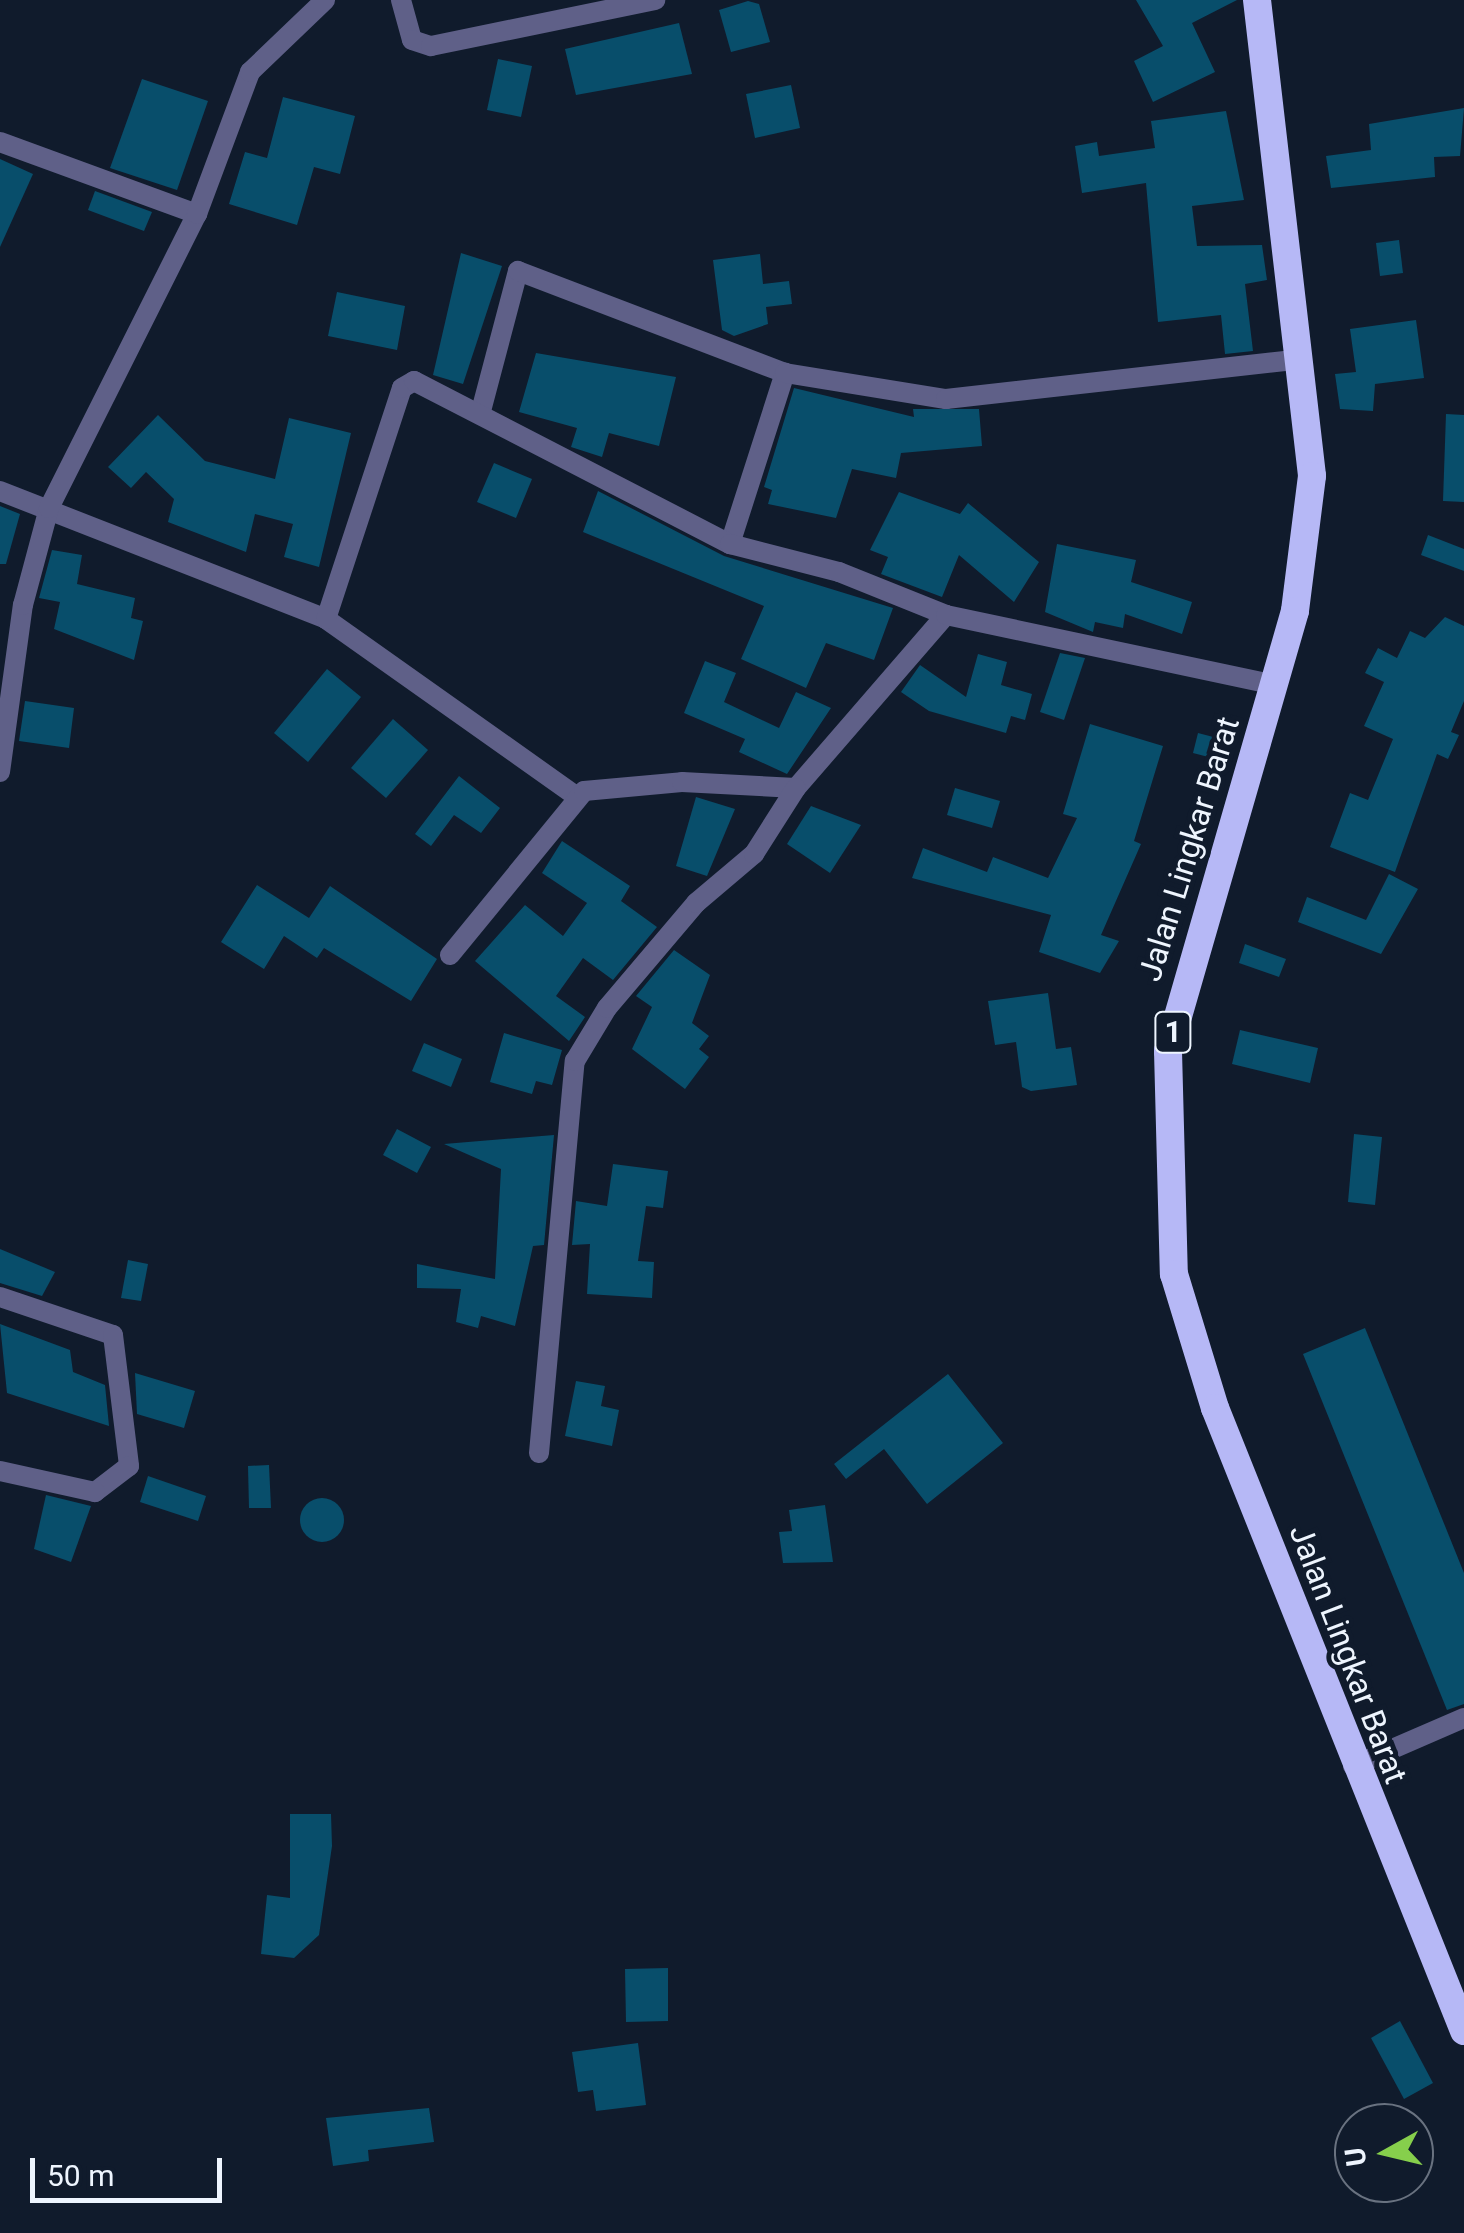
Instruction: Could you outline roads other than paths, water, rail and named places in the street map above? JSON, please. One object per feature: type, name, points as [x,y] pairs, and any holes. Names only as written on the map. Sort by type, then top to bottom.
[{"type":"highway","name":"Jalan Lingkar Barat","points":[[1257,0],[1312,476],[1306,560],[1276,686],[1184,981],[1164,1137],[1180,1294],[1353,1766],[1461,2017]]},
{"type":"street","points":[[0,772],[24,605],[49,508],[197,214],[250,72],[326,0]]},
{"type":"street","points":[[401,0],[412,40],[430,46],[655,0]]},
{"type":"street","points":[[0,142],[197,214]]},
{"type":"street","points":[[481,411],[518,271],[785,373],[946,399],[1301,358]]},
{"type":"street","points":[[730,544],[785,373]]},
{"type":"street","points":[[326,619],[402,388],[425,383],[730,544],[839,572],[946,615],[1276,686]]},
{"type":"street","points":[[0,491],[326,619],[576,796],[682,782],[796,788]]},
{"type":"street","points":[[539,1452],[576,1061],[607,1008],[696,903],[754,854],[796,788],[946,615]]},
{"type":"street","points":[[450,955],[576,796]]},
{"type":"street","points":[[0,1297],[113,1336],[129,1466],[96,1492],[0,1471]]},
{"type":"street","points":[[1353,1766],[1464,1718]]}]
